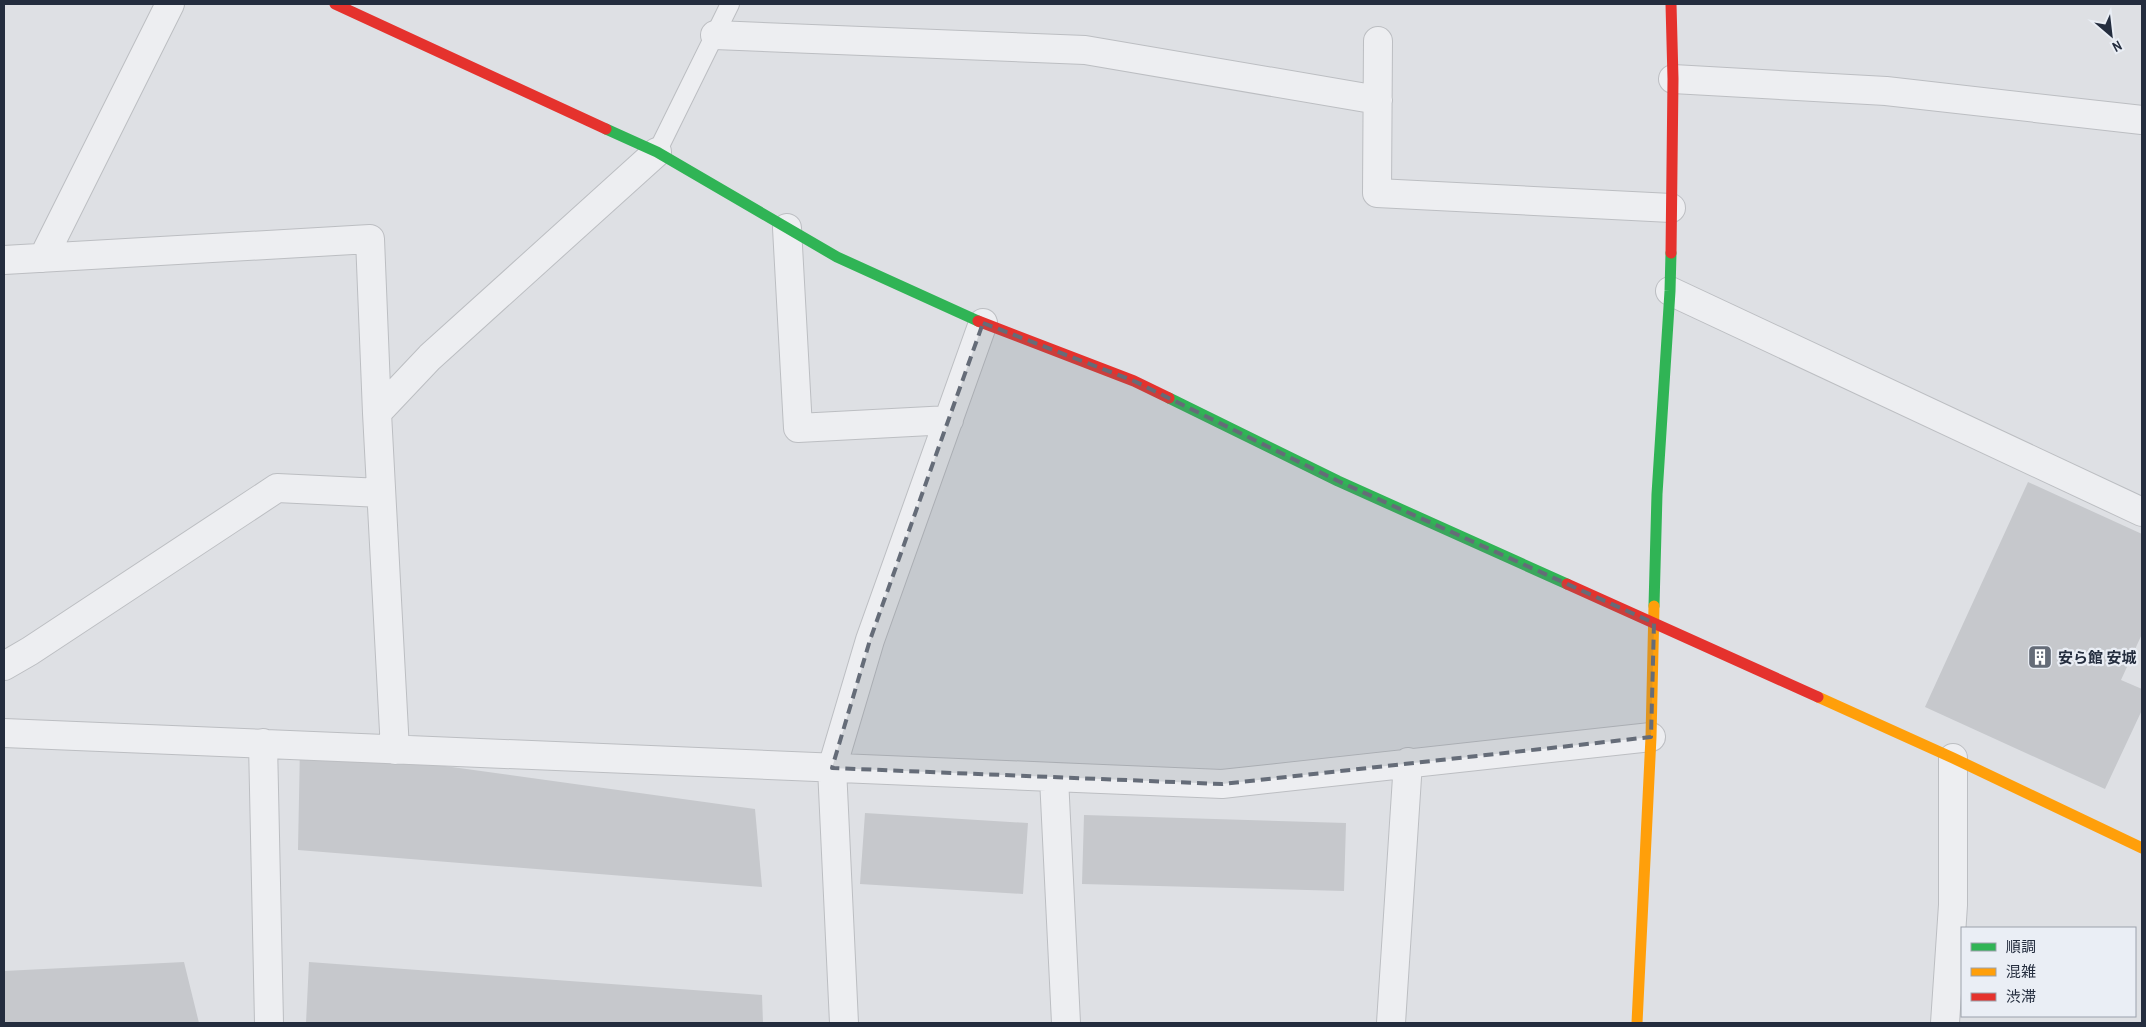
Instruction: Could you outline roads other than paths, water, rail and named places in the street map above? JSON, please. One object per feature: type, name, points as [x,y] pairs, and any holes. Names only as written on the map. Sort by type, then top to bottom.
[{"type":"street","points":[[43,258],[170,4]]},
{"type":"street","points":[[335,4],[657,152],[837,257],[983,324],[1134,380],[1338,481],[1953,758],[2142,848]]},
{"type":"street","points":[[1637,1023],[1651,736],[1657,494],[1670,291],[1674,79],[1671,4]]},
{"type":"street","points":[[715,35],[1086,50],[1378,100]]},
{"type":"street","points":[[1378,41],[1377,193],[1671,208]]},
{"type":"street","points":[[1674,79],[1886,91],[2142,120]]},
{"type":"street","points":[[377,413],[430,358],[657,152]]},
{"type":"street","points":[[787,228],[798,428],[949,420]]},
{"type":"street","points":[[4,260],[370,239],[377,413],[395,750]]},
{"type":"street","points":[[1670,291],[2142,512]]},
{"type":"street","points":[[844,1023],[832,768],[870,640],[983,324]]},
{"type":"street","points":[[4,666],[30,651],[277,488],[381,493]]},
{"type":"street","points":[[4,733],[1222,784],[1651,736]]},
{"type":"street","points":[[263,743],[269,1023]]},
{"type":"street","points":[[1945,1023],[1953,905],[1953,758]]},
{"type":"street","points":[[1391,1023],[1408,762]]},
{"type":"street","points":[[1054,778],[1066,1023]]},
{"type":"lane","points":[[657,152],[730,4]]},
{"type":"place","name":"安ら館 安城","points":[[2040,657]]}]
